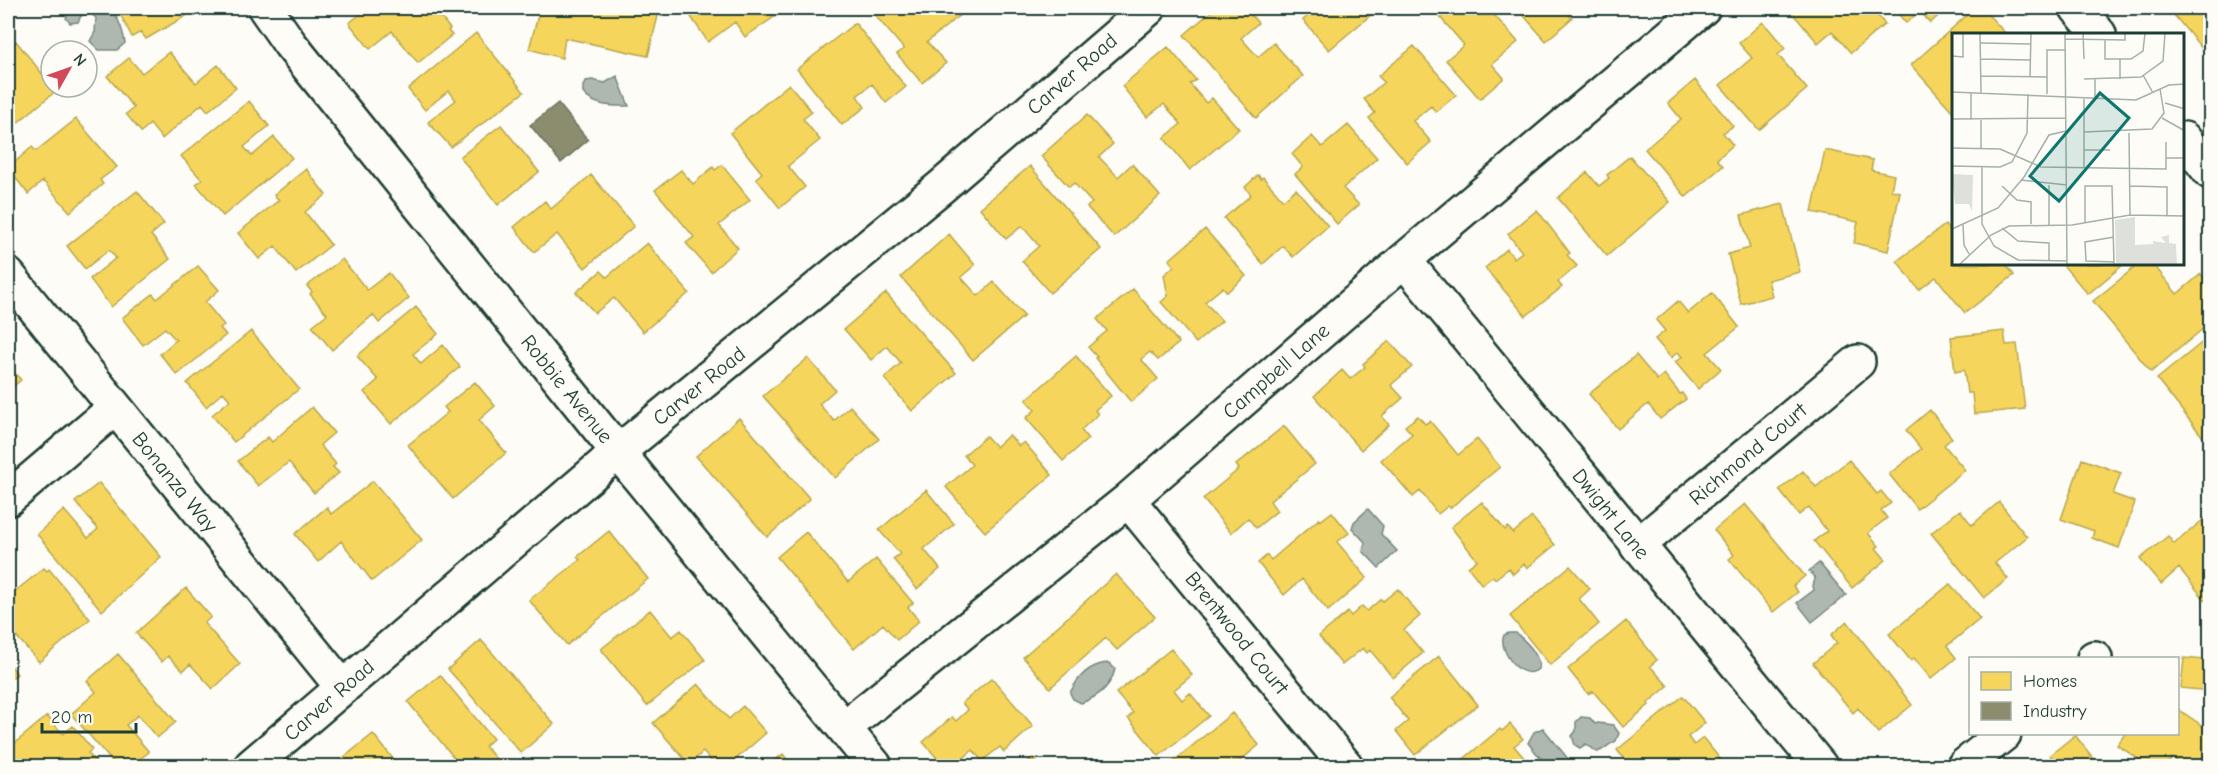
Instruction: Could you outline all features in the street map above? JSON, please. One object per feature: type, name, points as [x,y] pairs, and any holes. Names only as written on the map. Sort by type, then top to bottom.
[{"type":"street","name":"Robbie Avenue","points":[[265,8],[290,45],[875,766]]},
{"type":"street","name":"Carver Road","points":[[251,766],[618,452],[941,187],[1149,8]]},
{"type":"street","name":"Campbell Lane","points":[[844,728],[1128,500],[1404,260],[1703,8]]},
{"type":"street","points":[[2077,8],[2098,33]]},
{"type":"street","points":[[2185,140],[2211,172]]},
{"type":"street","name":"Dwight Lane","points":[[1404,260],[1820,766]]},
{"type":"street","name":"Bonanza Way","points":[[8,275],[343,688]]},
{"type":"street","name":"Richmond Court","points":[[1637,546],[1858,362]]},
{"type":"street","points":[[8,499],[115,408]]},
{"type":"street","name":"Brentwood Court","points":[[1128,500],[1346,766]]},
{"type":"street","points":[[1964,766],[2003,735]]},
{"type":"shaded area","points":[[71,8],[109,8],[120,24],[125,43],[117,50],[99,50],[99,39],[91,39],[95,32],[96,18],[89,12],[81,16],[78,22],[70,23],[66,18]]},
{"type":"shaded area","points":[[617,76],[629,106],[610,106],[598,103],[587,98],[583,93],[586,81],[605,83]]},
{"type":"shaded area","points":[[1368,509],[1383,526],[1381,534],[1397,551],[1379,568],[1363,551],[1365,542],[1352,528],[1354,522]]},
{"type":"shaded area","points":[[1819,563],[1846,595],[1812,622],[1797,603],[1814,590],[1815,578],[1809,571]]},
{"type":"shaded area","points":[[1516,633],[1528,644],[1537,657],[1539,668],[1533,672],[1526,672],[1513,664],[1504,649],[1504,635]]},
{"type":"shaded area","points":[[1109,663],[1115,669],[1103,690],[1093,698],[1081,703],[1073,699],[1070,693],[1081,677],[1096,666]]},
{"type":"shaded area","points":[[1581,717],[1590,718],[1595,724],[1613,725],[1619,733],[1616,741],[1597,752],[1586,744],[1580,748],[1575,745],[1572,736],[1576,731],[1576,722]]},
{"type":"shaded area","points":[[1543,728],[1573,765],[1547,766],[1528,743],[1534,732]]},
{"type":"building: Homes","points":[[117,8],[181,8],[186,16],[146,39],[141,32],[132,37]]},
{"type":"building: Homes","points":[[368,8],[434,8],[452,35],[418,63],[392,31],[370,49],[349,23]]},
{"type":"building: Homes","points":[[540,8],[641,8],[659,12],[648,56],[565,38],[562,58],[529,49]]},
{"type":"building: Homes","points":[[685,8],[776,8],[780,13],[745,37],[735,22],[708,42]]},
{"type":"building: Homes","points":[[869,8],[954,8],[960,15],[927,42],[946,63],[922,83],[897,54],[904,49]]},
{"type":"building: Homes","points":[[1215,8],[1245,8],[1258,23],[1241,38],[1258,57],[1274,43],[1303,76],[1256,118],[1184,35]]},
{"type":"building: Homes","points":[[1317,8],[1379,8],[1329,50],[1303,20]]},
{"type":"building: Homes","points":[[1451,8],[1488,8],[1518,42],[1492,64],[1504,78],[1480,99],[1446,60],[1464,45],[1440,17]]},
{"type":"building: Homes","points":[[1517,8],[1562,8],[1572,18],[1546,41]]},
{"type":"building: Homes","points":[[1788,8],[1871,8],[1885,24],[1851,53],[1832,31],[1818,43]]},
{"type":"building: Homes","points":[[1893,8],[1948,8],[1930,23],[1920,11],[1906,23]]},
{"type":"building: Homes","points":[[1975,8],[1982,8],[2005,33],[1952,33],[1952,111],[1911,65]]},
{"type":"building: Homes","points":[[2168,8],[2210,8],[2210,58]]},
{"type":"building: Homes","points":[[1763,22],[1785,48],[1778,55],[1807,89],[1759,130],[1720,85],[1752,58],[1739,43]]},
{"type":"building: Homes","points":[[855,23],[906,87],[886,103],[872,84],[857,96],[865,107],[842,125],[797,69]]},
{"type":"building: Homes","points":[[476,33],[524,92],[451,147],[428,122],[456,100],[448,91],[425,110],[408,89]]},
{"type":"building: Homes","points":[[16,41],[39,70],[39,99],[46,99],[10,129],[8,127],[8,48]]},
{"type":"building: Homes","points":[[1414,46],[1456,95],[1436,112],[1431,106],[1413,121],[1431,142],[1407,163],[1369,118],[1375,113],[1364,99],[1384,82],[1378,76]]},
{"type":"building: Homes","points":[[1168,47],[1196,80],[1190,84],[1206,103],[1212,98],[1239,129],[1190,170],[1164,138],[1181,124],[1164,104],[1147,117],[1122,86]]},
{"type":"building: Homes","points":[[169,52],[196,83],[218,65],[236,88],[208,111],[202,104],[162,139],[150,124],[141,132],[126,114],[134,108],[107,76],[129,58],[142,73]]},
{"type":"building: Homes","points":[[1695,80],[1733,126],[1723,133],[1733,145],[1717,159],[1723,166],[1686,197],[1645,149],[1681,119],[1668,103]]},
{"type":"building: Homes","points":[[789,84],[812,112],[803,119],[820,140],[788,166],[805,187],[780,208],[756,178],[762,173],[730,133]]},
{"type":"building: Homes","points":[[249,101],[269,126],[244,147],[252,156],[274,137],[292,158],[223,216],[196,184],[202,180],[181,156]]},
{"type":"building: Homes","points":[[1087,115],[1113,144],[1099,157],[1118,177],[1132,164],[1160,196],[1114,237],[1087,207],[1092,203],[1074,183],[1069,187],[1041,156]]},
{"type":"building: Homes","points":[[76,119],[117,167],[100,180],[103,184],[70,212],[43,181],[28,194],[8,168],[32,147],[36,151]]},
{"type":"building: Homes","points":[[501,125],[539,172],[498,205],[460,157]]},
{"type":"building: Homes","points":[[1348,125],[1377,158],[1343,188],[1359,205],[1337,224],[1295,174],[1303,167],[1292,154],[1312,136],[1322,147]]},
{"type":"building: Homes","points":[[1825,150],[1873,160],[1871,170],[1894,175],[1891,190],[1900,192],[1888,251],[1854,243],[1858,222],[1812,212]]},
{"type":"building: Homes","points":[[1630,156],[1670,202],[1607,256],[1558,198],[1587,172],[1599,186],[1609,178],[1607,175]]},
{"type":"building: Homes","points":[[722,165],[750,200],[719,225],[738,248],[711,272],[686,243],[694,237],[655,190],[681,170],[693,184],[713,167],[715,170]]},
{"type":"building: Homes","points":[[1030,166],[1101,249],[1050,293],[1022,261],[1039,246],[1022,226],[1006,239],[980,208]]},
{"type":"building: Homes","points":[[306,169],[326,195],[305,212],[331,245],[296,273],[275,246],[259,259],[238,233],[279,200],[274,195]]},
{"type":"building: Homes","points":[[591,175],[634,226],[585,268],[557,234],[534,252],[514,227],[545,201],[551,209]]},
{"type":"building: Homes","points":[[1258,175],[1261,179],[1263,177],[1283,200],[1296,189],[1328,226],[1293,257],[1283,246],[1263,264],[1224,218],[1251,195],[1245,187]]},
{"type":"building: Homes","points":[[137,191],[164,224],[151,235],[170,259],[111,307],[90,279],[116,258],[109,250],[85,269],[67,246]]},
{"type":"building: Homes","points":[[1783,204],[1800,272],[1768,280],[1772,296],[1741,304],[1728,254],[1750,248],[1741,215]]},
{"type":"building: Homes","points":[[1537,210],[1570,253],[1567,255],[1577,266],[1558,282],[1562,287],[1526,316],[1485,268],[1507,249],[1514,258],[1522,252],[1508,234]]},
{"type":"building: Homes","points":[[1945,225],[1952,233],[1952,266],[2007,266],[2014,275],[1965,313],[1936,277],[1919,290],[1897,261]]},
{"type":"building: Homes","points":[[1205,229],[1246,276],[1227,292],[1223,287],[1205,302],[1222,321],[1196,343],[1161,302],[1168,296],[1164,275],[1174,266],[1169,260]]},
{"type":"building: Homes","points":[[949,234],[975,265],[961,277],[978,296],[994,282],[1024,316],[973,360],[901,277]]},
{"type":"building: Homes","points":[[647,243],[689,293],[643,332],[614,298],[595,313],[576,292],[601,271],[607,277]]},
{"type":"building: Homes","points":[[342,259],[367,290],[389,273],[409,298],[379,323],[373,315],[332,350],[312,326],[327,314],[310,294],[312,292],[307,286]]},
{"type":"building: Homes","points":[[198,266],[219,290],[205,302],[224,325],[220,328],[226,335],[177,375],[160,354],[176,340],[165,328],[143,345],[122,318],[153,294],[157,299]]},
{"type":"building: Homes","points":[[2064,266],[2122,266],[2088,294]]},
{"type":"building: Homes","points":[[2137,266],[2155,266],[2177,294],[2201,274],[2210,285],[2210,323],[2151,372],[2093,301]]},
{"type":"building: Homes","points":[[1133,289],[1179,343],[1158,360],[1150,352],[1141,359],[1158,379],[1131,402],[1088,347],[1107,331],[1097,319]]},
{"type":"building: Homes","points":[[886,293],[956,373],[912,411],[884,378],[901,363],[887,346],[871,360],[844,329]]},
{"type":"building: Homes","points":[[1712,293],[1739,327],[1707,353],[1721,369],[1698,389],[1675,362],[1682,357],[1678,352],[1671,358],[1655,339],[1665,331],[1656,320],[1678,301],[1688,313]]},
{"type":"building: Homes","points":[[416,307],[438,334],[413,354],[421,364],[443,345],[460,367],[391,424],[364,392],[378,380],[357,356]]},
{"type":"building: Homes","points":[[251,331],[299,389],[234,442],[212,415],[230,400],[223,392],[206,407],[187,383]]},
{"type":"building: Homes","points":[[2004,331],[2006,345],[2017,344],[2025,409],[1974,414],[1972,393],[1967,393],[1964,370],[1955,372],[1951,337]]},
{"type":"building: Homes","points":[[2210,336],[2210,446],[2157,379]]},
{"type":"building: Homes","points":[[1389,341],[1412,367],[1391,385],[1403,398],[1382,416],[1389,425],[1361,450],[1314,396],[1342,370],[1350,379],[1365,367],[1363,364]]},
{"type":"building: Homes","points":[[1636,355],[1657,380],[1664,374],[1686,399],[1660,419],[1648,404],[1618,429],[1589,394]]},
{"type":"building: Homes","points":[[1076,356],[1111,396],[1095,410],[1098,414],[1081,430],[1088,439],[1063,461],[1026,418],[1035,410],[1026,400]]},
{"type":"building: Homes","points":[[808,358],[835,390],[819,404],[834,421],[850,406],[879,439],[835,478],[763,396]]},
{"type":"building: Homes","points":[[8,365],[21,380],[8,391]]},
{"type":"building: Homes","points":[[475,382],[495,406],[479,420],[506,453],[453,499],[408,445],[448,412],[444,407]]},
{"type":"building: Homes","points":[[312,407],[334,433],[320,445],[336,464],[333,467],[339,473],[314,493],[289,462],[258,486],[238,461],[268,437],[272,442]]},
{"type":"building: Homes","points":[[1930,410],[1952,438],[1944,445],[1965,470],[1917,509],[1889,474],[1921,449],[1906,430]]},
{"type":"building: Homes","points":[[1418,416],[1425,424],[1430,421],[1458,455],[1477,439],[1500,467],[1450,508],[1448,506],[1438,514],[1420,491],[1413,497],[1381,460],[1412,434],[1405,426]]},
{"type":"building: Homes","points":[[739,418],[810,499],[767,537],[696,456]]},
{"type":"building: Homes","points":[[1284,426],[1315,464],[1270,501],[1277,511],[1256,528],[1248,518],[1231,533],[1203,499],[1239,469],[1236,465]]},
{"type":"building: Homes","points":[[1009,435],[1019,446],[1024,442],[1052,475],[985,532],[946,487],[972,465],[964,455],[986,436],[996,447]]},
{"type":"building: Homes","points":[[2082,459],[2121,473],[2113,494],[2135,502],[2119,548],[2092,538],[2094,531],[2061,519]]},
{"type":"building: Homes","points":[[1849,460],[1877,494],[1881,491],[1891,503],[1881,510],[1887,518],[1868,533],[1879,546],[1876,548],[1886,560],[1852,588],[1814,541],[1827,531],[1809,507],[1799,515],[1779,490],[1803,471],[1816,487]]},
{"type":"building: Homes","points":[[373,481],[422,540],[372,581],[341,541],[318,562],[295,534],[327,507],[331,514]]},
{"type":"building: Homes","points":[[99,483],[161,557],[102,611],[37,534],[64,510],[88,538],[98,529],[75,502]]},
{"type":"building: Homes","points":[[926,490],[954,524],[924,549],[940,569],[917,589],[893,559],[900,554],[879,530]]},
{"type":"building: Homes","points":[[1482,502],[1505,530],[1508,527],[1513,533],[1532,517],[1555,545],[1527,568],[1524,564],[1513,574],[1509,568],[1495,579],[1493,576],[1482,585],[1468,567],[1477,560],[1451,527]]},
{"type":"building: Homes","points":[[1999,502],[2027,537],[1995,563],[2008,579],[1984,598],[1931,533],[1960,510],[1972,525]]},
{"type":"building: Homes","points":[[1745,504],[1805,576],[1793,586],[1798,592],[1773,612],[1729,559],[1734,555],[1714,530]]},
{"type":"building: Homes","points":[[1332,512],[1349,533],[1337,542],[1367,578],[1328,611],[1302,579],[1284,595],[1258,563],[1267,555],[1271,560],[1319,519],[1320,521]]},
{"type":"building: Homes","points":[[2210,514],[2210,595],[2205,600],[2179,568],[2161,584],[2140,559],[2168,536],[2174,544]]},
{"type":"building: Homes","points":[[609,531],[648,579],[567,645],[529,600],[580,560],[577,557]]},
{"type":"building: Homes","points":[[806,532],[848,582],[876,559],[913,603],[908,607],[919,621],[897,640],[883,624],[854,649],[777,557]]},
{"type":"building: Homes","points":[[1570,566],[1590,589],[1579,599],[1599,624],[1550,665],[1510,616]]},
{"type":"building: Homes","points":[[44,568],[47,571],[49,569],[90,619],[39,662],[8,627],[8,587],[13,593]]},
{"type":"building: Homes","points":[[1116,574],[1155,617],[1117,650],[1106,638],[1050,688],[1023,657]]},
{"type":"building: Homes","points":[[1950,584],[1980,619],[1947,646],[1956,658],[1931,679],[1914,658],[1911,661],[1889,634]]},
{"type":"building: Homes","points":[[186,588],[211,617],[204,623],[240,664],[213,689],[190,664],[183,671],[168,656],[162,662],[136,633]]},
{"type":"building: Homes","points":[[1398,589],[1420,616],[1404,630],[1423,653],[1393,678],[1370,650],[1367,653],[1363,648],[1342,665],[1319,636],[1348,612],[1351,616],[1362,606],[1367,611]]},
{"type":"building: Homes","points":[[650,610],[672,637],[681,630],[705,660],[647,706],[601,649]]},
{"type":"building: Homes","points":[[2210,612],[2210,691],[2181,688],[2184,658],[2205,660]]},
{"type":"building: Homes","points":[[1626,621],[1657,660],[1650,666],[1668,686],[1623,727],[1593,691],[1588,694],[1568,669]]},
{"type":"building: Homes","points":[[1847,621],[1912,705],[1878,733],[1858,708],[1853,713],[1813,663],[1837,643],[1831,635]]},
{"type":"building: Homes","points":[[481,640],[554,724],[521,753],[448,669]]},
{"type":"building: Homes","points":[[1171,649],[1192,675],[1174,690],[1182,700],[1190,693],[1209,716],[1159,756],[1128,718],[1133,713],[1116,693]]},
{"type":"building: Homes","points":[[118,654],[176,722],[157,738],[138,715],[126,725],[149,752],[131,766],[116,766],[71,714],[96,692],[87,681]]},
{"type":"building: Homes","points":[[1439,656],[1478,705],[1415,755],[1396,731],[1408,721],[1389,697]]},
{"type":"building: Homes","points":[[8,662],[17,674],[8,681]]},
{"type":"building: Homes","points":[[440,675],[493,739],[485,746],[502,766],[447,766],[456,760],[408,702]]},
{"type":"building: Homes","points":[[992,678],[1033,726],[1004,752],[1000,747],[982,761],[973,750],[954,766],[944,766],[923,742],[952,717],[956,721],[968,710],[962,703]]},
{"type":"building: Homes","points":[[698,684],[729,719],[743,706],[766,733],[728,766],[716,766],[703,752],[689,764],[653,723]]},
{"type":"building: Homes","points":[[1683,696],[1705,723],[1688,737],[1694,745],[1703,738],[1721,760],[1717,766],[1630,766],[1617,750]]},
{"type":"building: Homes","points":[[2179,710],[2210,731],[2210,747],[2198,766],[2184,766],[2172,758],[2167,766],[2149,766],[2117,745],[2124,735],[2179,735]]},
{"type":"building: Homes","points":[[1232,713],[1259,745],[1234,766],[1168,766]]},
{"type":"building: Homes","points":[[47,716],[63,734],[73,726],[92,749],[88,753],[99,766],[8,766],[8,749]]},
{"type":"building: Homes","points":[[1510,724],[1523,739],[1514,746],[1531,766],[1455,766],[1500,729],[1502,731]]},
{"type":"building: Homes","points":[[373,734],[399,766],[333,766]]},
{"type":"building: Homes","points":[[2075,735],[2096,762],[2091,766],[2059,766],[2050,755]]},
{"type":"building: Homes","points":[[783,754],[792,766],[767,766]]},
{"type":"building: Homes","points":[[1033,758],[1040,766],[1022,766]]},
{"type":"building: Industry","points":[[558,103],[588,140],[561,163],[530,125]]}]
